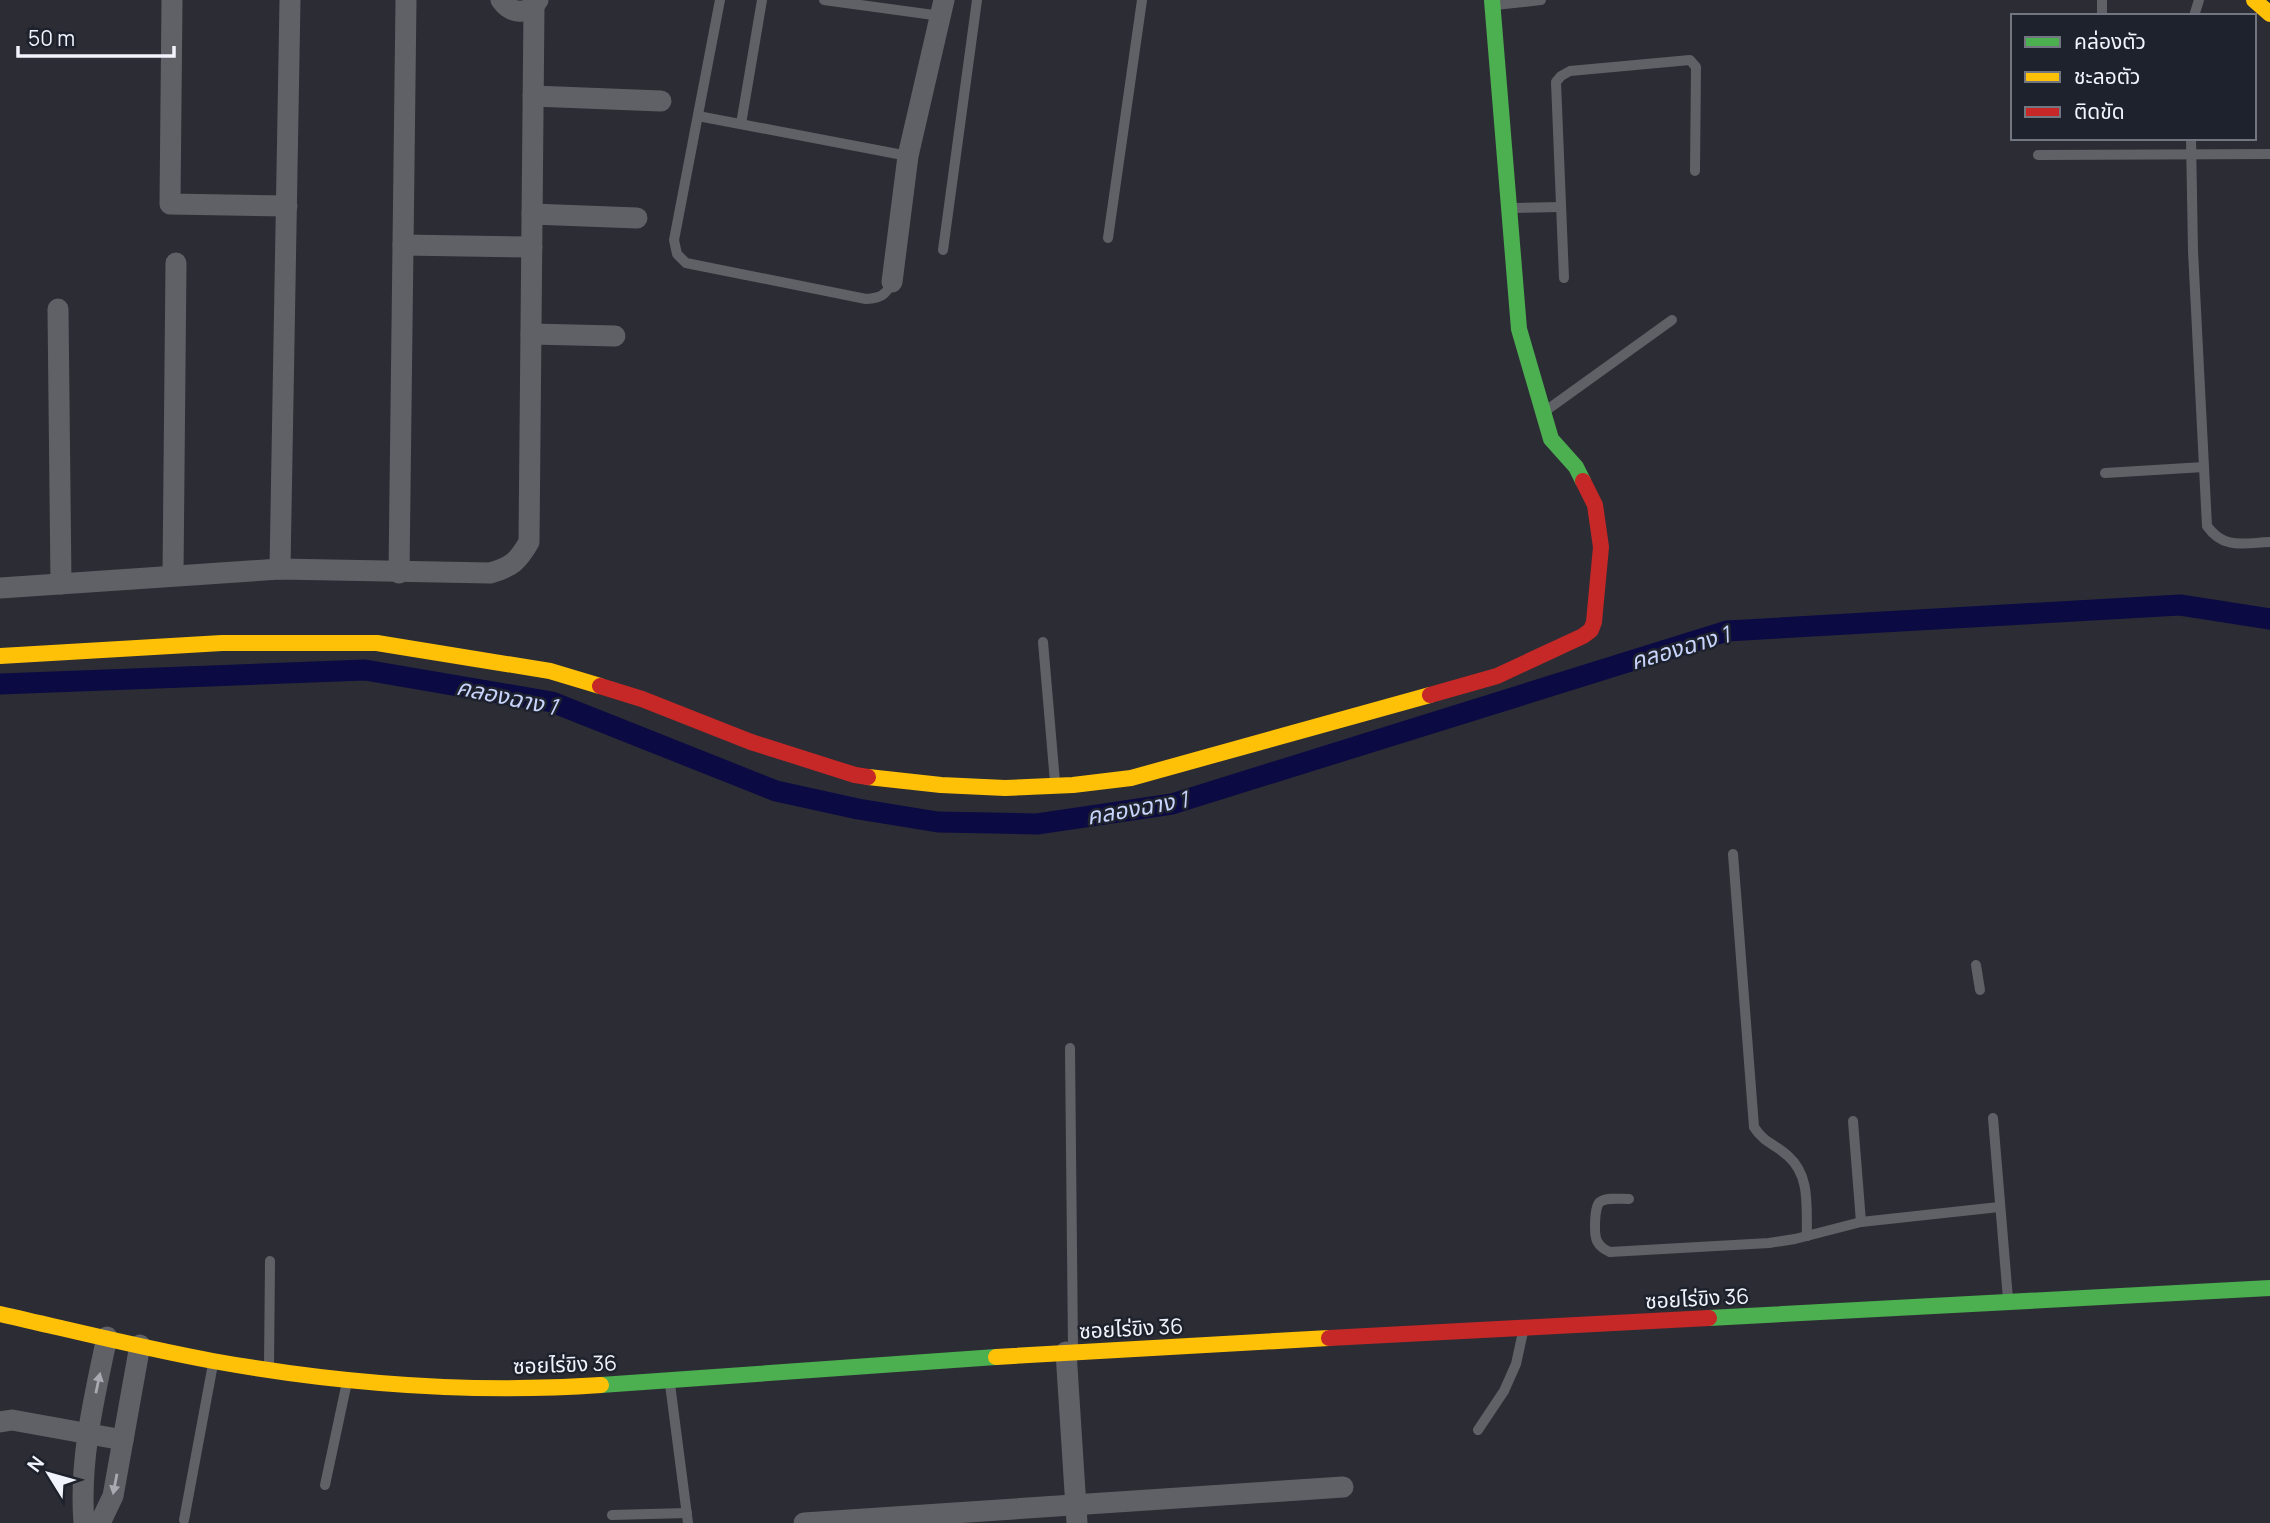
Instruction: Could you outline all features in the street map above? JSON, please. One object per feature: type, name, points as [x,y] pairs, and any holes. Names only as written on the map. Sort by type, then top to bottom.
[{"type":"street","points":[[172,0],[170,204],[286,206]]},
{"type":"street","points":[[280,569],[290,0]]},
{"type":"street","points":[[399,573],[406,0]]},
{"type":"street","points":[[501,0],[514,11],[528,10],[536,3]]},
{"type":"street","points":[[2254,0],[2270,14]]},
{"type":"street","points":[[0,588],[280,569],[490,573],[508,568],[520,557],[529,542],[536,3]]},
{"type":"street","points":[[0,656],[222,643],[377,643],[550,671],[642,699],[751,742],[855,775],[941,785],[1005,788],[1131,778],[1497,676],[1591,630],[1600,580],[1601,547],[1595,505],[1576,467],[1551,439],[1519,329],[1492,3]]},
{"type":"street","points":[[892,282],[908,156],[943,8]]},
{"type":"street","points":[[533,96],[661,101]]},
{"type":"street","points":[[532,214],[637,218]]},
{"type":"street","points":[[403,245],[532,247]]},
{"type":"street","points":[[173,575],[176,263]]},
{"type":"street","points":[[58,309],[61,584]]},
{"type":"street","points":[[531,334],[615,336]]},
{"type":"street","name":"ซอยไร่ขิง 36","points":[[0,1314],[213,1361],[317,1377],[457,1389],[590,1386],[1070,1352],[2270,1288]]},
{"type":"street","points":[[83,1523],[82,1496],[88,1433],[107,1338]]},
{"type":"street","points":[[100,1523],[113,1496],[140,1345]]},
{"type":"street","points":[[1070,1352],[1077,1513]]},
{"type":"street","points":[[0,1422],[12,1420],[123,1440]]},
{"type":"street","points":[[804,1523],[1077,1513],[1343,1487]]},
{"type":"lane","points":[[720,0],[674,240],[677,254],[686,263],[866,299],[879,298],[888,292],[892,282]]},
{"type":"lane","points":[[740,124],[762,0]]},
{"type":"lane","points":[[824,0],[943,8]]},
{"type":"lane","points":[[943,250],[977,0]]},
{"type":"lane","points":[[1108,238],[1142,0]]},
{"type":"lane","points":[[1492,3],[1541,0]]},
{"type":"lane","points":[[1564,278],[1556,82],[1561,76],[1570,71],[1690,60],[1696,67],[1695,171]]},
{"type":"lane","points":[[698,116],[908,156]]},
{"type":"lane","points":[[2191,140],[2193,251],[2207,526],[2215,537],[2228,544],[2270,542]]},
{"type":"lane","points":[[2038,155],[2270,154]]},
{"type":"lane","points":[[1509,208],[1560,206]]},
{"type":"lane","points":[[1542,413],[1672,320]]},
{"type":"lane","points":[[2105,474],[2204,467]]},
{"type":"lane","points":[[1043,642],[1056,786]]},
{"type":"lane","points":[[1733,854],[1754,1127],[1762,1139],[1787,1155],[1801,1170],[1805,1187],[1807,1236]]},
{"type":"lane","points":[[1976,965],[1980,990]]},
{"type":"lane","points":[[1070,1048],[1070,1352]]},
{"type":"lane","points":[[1993,1118],[2008,1302]]},
{"type":"lane","points":[[1853,1121],[1861,1222]]},
{"type":"lane","points":[[1629,1199],[1607,1200],[1600,1202],[1597,1207],[1595,1238],[1601,1247],[1610,1252],[1769,1242],[1807,1236],[1861,1222],[1999,1207]]},
{"type":"lane","points":[[269,1370],[270,1261]]},
{"type":"lane","points":[[1478,1430],[1504,1391],[1516,1364],[1524,1328]]},
{"type":"lane","points":[[184,1520],[213,1361]]},
{"type":"lane","points":[[325,1485],[347,1380]]},
{"type":"lane","points":[[612,1515],[688,1518],[669,1380]]},
{"type":"waterway","name":"คลองฉาง 1","points":[[0,684],[365,670],[552,702],[776,791],[858,809],[938,822],[1037,824],[1172,804],[1727,631],[2180,605],[2270,619]]},
{"type":"traffic: fast","points":[[1492,0],[1519,329],[1551,439],[1576,467],[1583,481]]},
{"type":"traffic: fast","points":[[1709,1318],[2270,1288]]},
{"type":"traffic: fast","points":[[601,1385],[996,1357]]},
{"type":"traffic: slow","points":[[2254,0],[2270,14]]},
{"type":"traffic: slow","points":[[0,656],[222,643],[377,643],[550,671],[600,686]]},
{"type":"traffic: slow","points":[[868,777],[941,785],[1005,788],[1073,785],[1131,778],[1430,695]]},
{"type":"traffic: slow","points":[[0,1314],[186,1356],[309,1376],[455,1387],[601,1385]]},
{"type":"traffic: slow","points":[[996,1357],[1329,1338]]},
{"type":"traffic: jam","points":[[1430,695],[1497,676],[1591,630],[1601,547],[1595,505],[1583,481]]},
{"type":"traffic: jam","points":[[600,686],[642,699],[751,742],[868,777]]},
{"type":"traffic: jam","points":[[1329,1338],[1709,1318]]}]
